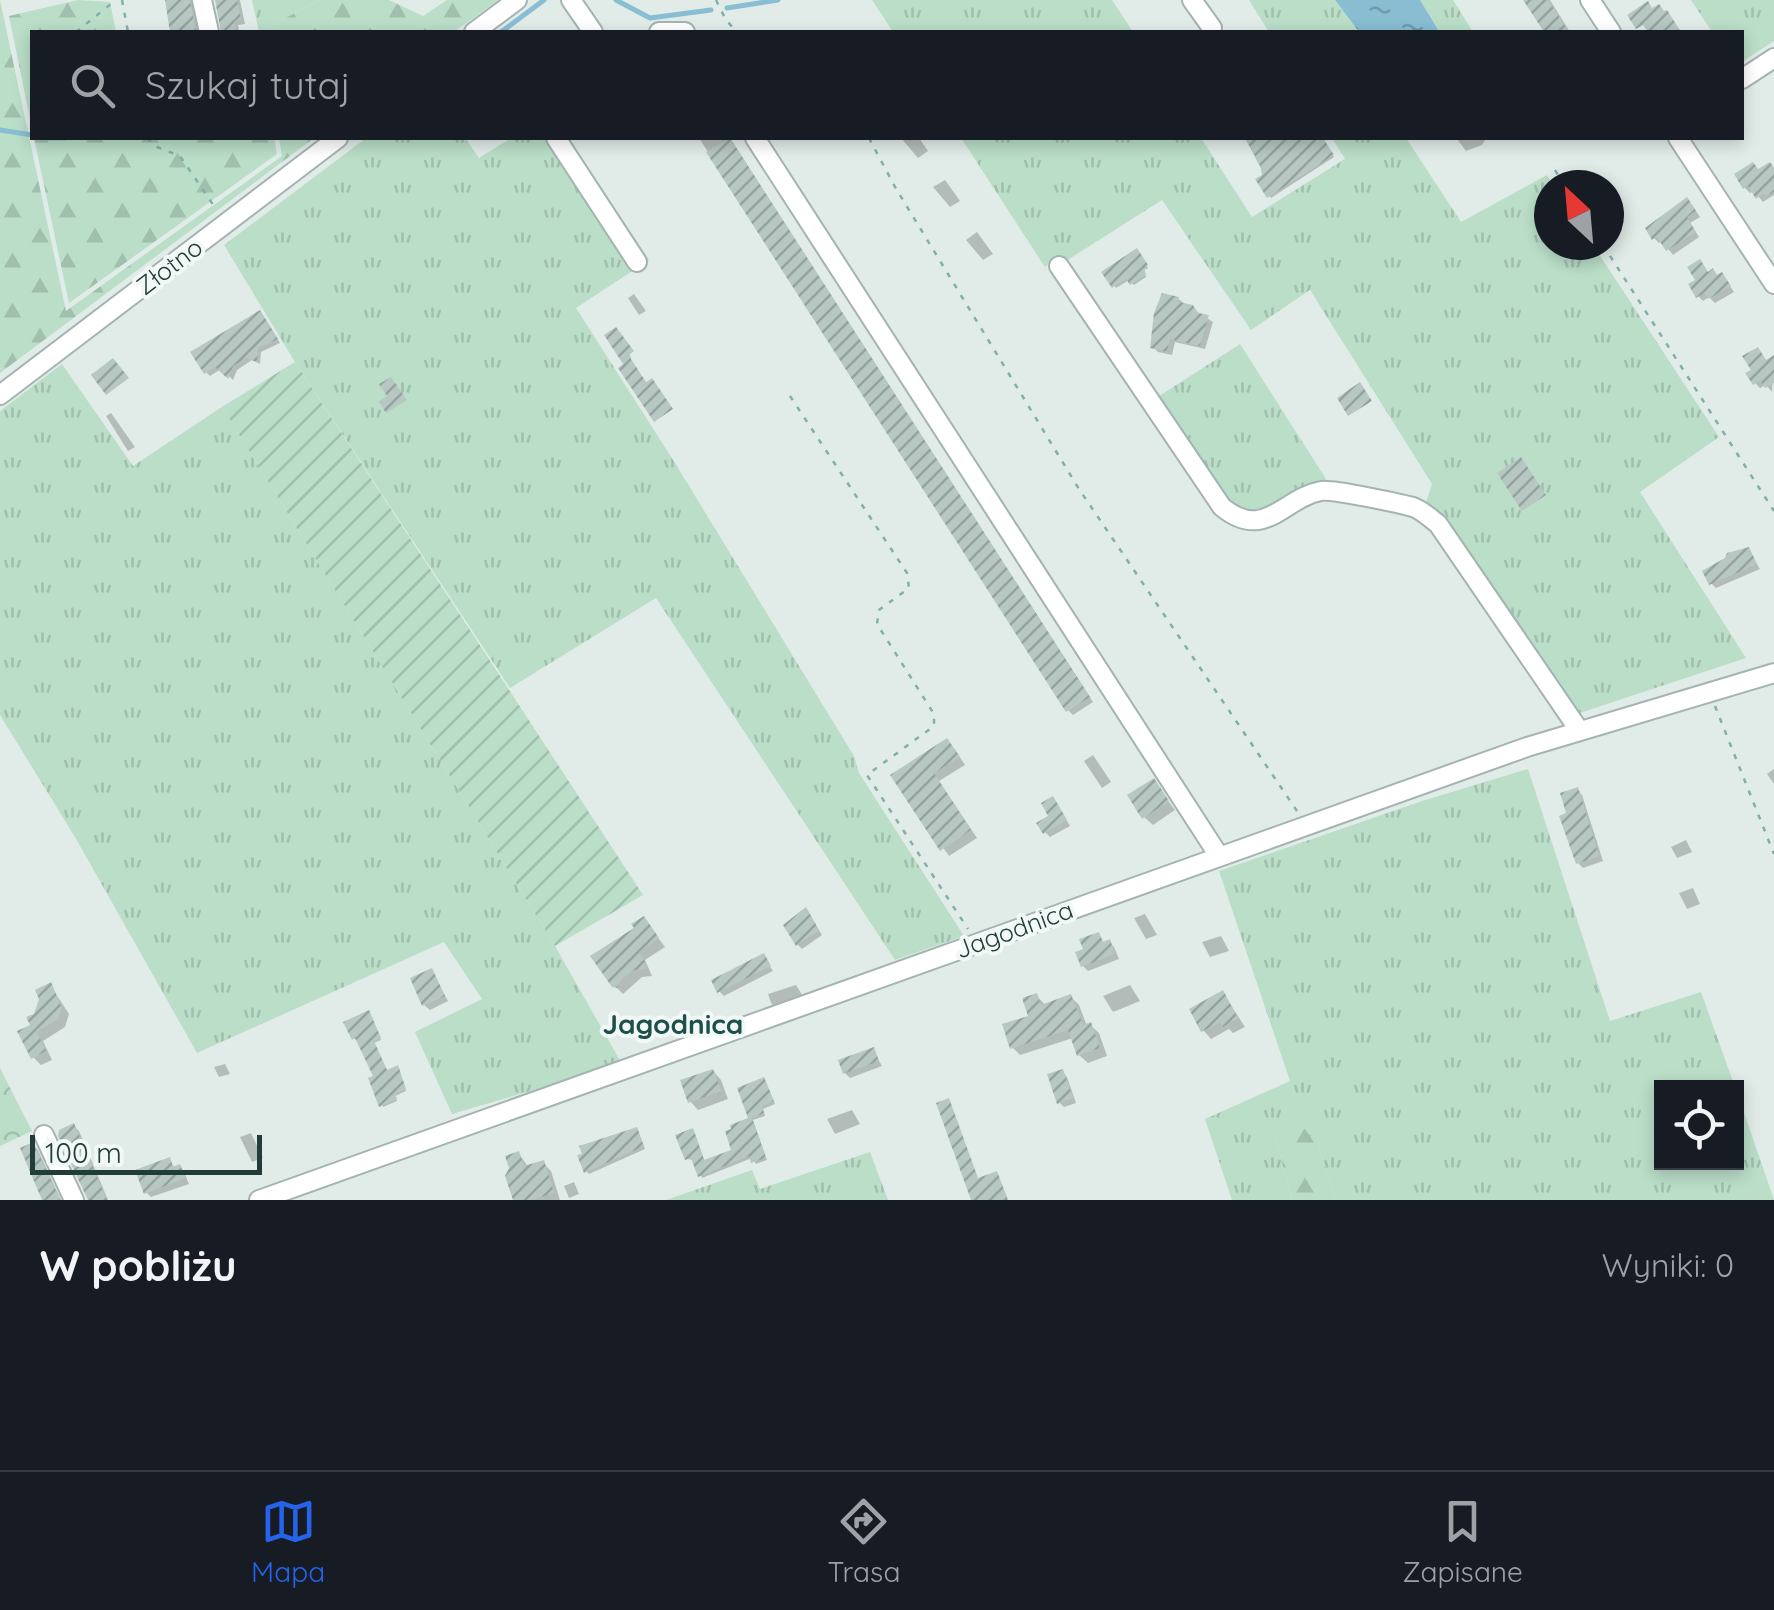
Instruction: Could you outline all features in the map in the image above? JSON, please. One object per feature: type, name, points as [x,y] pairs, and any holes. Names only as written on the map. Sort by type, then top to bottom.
[{"type":"street","points":[[202,0],[209,30]]},
{"type":"street","points":[[477,30],[517,0]]},
{"type":"street","points":[[571,0],[592,30]]},
{"type":"street","points":[[1192,0],[1212,28]]},
{"type":"street","points":[[1590,0],[1610,30]]},
{"type":"street","points":[[1744,78],[1774,58]]},
{"type":"street","name":"Złotno","points":[[0,395],[335,140]]},
{"type":"street","points":[[557,140],[637,262]]},
{"type":"street","points":[[756,140],[1219,856]]},
{"type":"street","points":[[1679,140],[1774,284]]},
{"type":"street","points":[[1060,266],[1222,507],[1234,517],[1255,520],[1277,515],[1322,490],[1416,508],[1438,524],[1578,730]]},
{"type":"street","name":"Jagodnica","points":[[259,1200],[1578,730],[1774,673]]},
{"type":"street","points":[[44,1135],[74,1200]]},
{"type":"path","points":[[79,30],[119,0],[127,30]]},
{"type":"path","points":[[716,0],[735,30]]},
{"type":"path","points":[[149,140],[180,156],[214,205]]},
{"type":"path","points":[[870,140],[1079,489],[1306,825]]},
{"type":"path","points":[[1613,260],[1774,511]]},
{"type":"path","points":[[790,396],[907,574],[909,588],[879,610],[877,624],[934,714],[934,726],[867,774],[977,942]]},
{"type":"path","points":[[1709,692],[1774,854]]},
{"type":"green space","points":[[0,0],[66,311],[282,156],[279,140],[311,140],[0,373]]},
{"type":"green space","points":[[78,0],[110,2],[116,30],[30,30],[30,119],[9,16]]},
{"type":"green space","points":[[252,0],[319,0],[263,30],[259,30]]},
{"type":"green space","points":[[319,0],[389,0],[423,16],[447,0],[498,0],[457,30],[263,30]]},
{"type":"green space","points":[[872,0],[1112,0],[1132,30],[892,30]]},
{"type":"green space","points":[[1249,0],[1335,0],[1358,30],[1268,30]]},
{"type":"green space","points":[[1420,0],[1453,0],[1472,30],[1436,30]]},
{"type":"green space","points":[[1691,0],[1774,0],[1774,41],[1744,61],[1744,30],[1711,30]]},
{"type":"green space","points":[[34,140],[274,140],[277,154],[69,303]]},
{"type":"green space","points":[[363,140],[466,140],[479,158],[508,140],[570,140],[649,260],[576,308],[854,756],[859,773],[964,936],[895,960],[656,598],[510,688],[295,362],[224,245]]},
{"type":"green space","points":[[962,140],[1202,140],[1252,217],[1345,159],[1333,140],[1407,140],[1461,222],[1534,182],[1534,260],[1603,260],[1719,437],[1640,492],[1746,658],[1580,713],[1446,517],[1425,505],[1432,484],[1310,290],[1251,330],[1162,200],[1066,261],[1062,255],[1045,267]]},
{"type":"green space","points":[[1240,344],[1326,479],[1265,512],[1242,509],[1228,499],[1186,447],[1156,398]]},
{"type":"green space","points":[[295,362],[643,895],[555,946],[222,407]]},
{"type":"green space","points":[[62,364],[133,466],[222,407],[555,946],[622,1064],[452,1114],[415,1032],[482,999],[444,942],[197,1053],[75,837],[0,715],[0,411]]},
{"type":"green space","points":[[1528,769],[1610,1021],[1701,992],[1732,1080],[1654,1080],[1654,1170],[1744,1170],[1744,1112],[1774,1200],[1336,1200],[1318,1146],[1274,1132],[1292,1200],[1232,1200],[1205,1119],[1290,1081],[1219,871]]},
{"type":"green space","points":[[0,1068],[32,1131],[0,1146]]},
{"type":"green space","points":[[1296,1118],[1318,1146],[1336,1200],[1292,1200],[1274,1132]]},
{"type":"green space","points":[[870,1152],[888,1200],[666,1200],[752,1170],[760,1189]]},
{"type":"water","points":[[1335,0],[1420,0],[1438,29],[1437,30],[1358,30]]},
{"type":"building","points":[[165,0],[190,0],[196,30],[170,30]]},
{"type":"building","points":[[215,0],[237,0],[241,19],[234,21],[236,29],[221,30]]},
{"type":"building","points":[[1523,0],[1548,0],[1568,30],[1543,30]]},
{"type":"building","points":[[1648,1],[1652,8],[1659,4],[1680,30],[1647,30],[1643,25],[1636,29],[1627,15]]},
{"type":"building","points":[[731,140],[1090,697],[1066,712],[706,152]]},
{"type":"building","points":[[1246,140],[1324,140],[1334,155],[1267,198],[1255,179],[1262,175]]},
{"type":"building","points":[[1753,162],[1758,169],[1770,162],[1774,168],[1774,192],[1756,199],[1748,186],[1743,189],[1734,174]]},
{"type":"building","points":[[1687,197],[1696,211],[1687,217],[1696,232],[1666,251],[1645,228]]},
{"type":"building","points":[[1137,248],[1148,265],[1144,268],[1146,275],[1130,285],[1126,279],[1112,288],[1101,272]]},
{"type":"building","points":[[1700,259],[1708,272],[1713,268],[1717,275],[1722,272],[1731,286],[1708,299],[1704,293],[1696,298],[1688,284],[1695,280],[1687,267]]},
{"type":"building","points":[[1162,293],[1179,297],[1178,302],[1193,305],[1198,313],[1209,315],[1200,346],[1170,339],[1167,352],[1150,348],[1154,313]]},
{"type":"building","points":[[260,310],[278,339],[258,348],[257,362],[246,358],[233,366],[228,379],[215,367],[204,374],[190,352]]},
{"type":"building","points":[[616,327],[634,351],[631,359],[646,382],[652,378],[673,409],[654,422],[618,368],[623,364],[604,335]]},
{"type":"building","points":[[1758,347],[1766,360],[1774,355],[1774,383],[1765,388],[1760,380],[1753,385],[1745,373],[1751,370],[1742,356]]},
{"type":"building","points":[[113,358],[129,378],[106,395],[91,375]]},
{"type":"building","points":[[391,377],[407,400],[386,413],[379,402],[387,396],[379,384]]},
{"type":"building","points":[[1360,382],[1372,401],[1348,416],[1337,398]]},
{"type":"building","points":[[1521,457],[1546,495],[1522,511],[1497,473]]},
{"type":"building","points":[[1749,547],[1757,564],[1709,585],[1702,571],[1727,553]]},
{"type":"building","points":[[947,738],[960,757],[934,773],[971,830],[940,851],[890,775]]},
{"type":"building","points":[[1154,778],[1169,801],[1142,819],[1127,795]]},
{"type":"building","points":[[1578,787],[1599,856],[1576,864],[1559,816],[1566,813],[1560,793]]},
{"type":"building","points":[[1053,796],[1067,820],[1043,834],[1036,823],[1048,816],[1041,803]]},
{"type":"building","points":[[806,907],[819,930],[796,946],[783,925]]},
{"type":"building","points":[[644,916],[659,938],[639,952],[645,969],[634,970],[617,988],[612,987],[590,956],[634,928],[631,924]]},
{"type":"building","points":[[1099,932],[1103,942],[1110,939],[1115,954],[1081,967],[1075,952],[1083,949],[1079,939]]},
{"type":"building","points":[[764,953],[771,966],[717,993],[711,980]]},
{"type":"building","points":[[432,968],[445,996],[422,1006],[410,978]]},
{"type":"building","points":[[51,982],[62,1008],[58,1019],[37,1032],[46,1051],[31,1059],[17,1031],[30,1025],[26,1017],[34,1014],[39,999],[35,990]]},
{"type":"building","points":[[1223,990],[1238,1018],[1223,1027],[1220,1022],[1201,1032],[1189,1009]]},
{"type":"building","points":[[1037,993],[1041,1005],[1071,994],[1083,1025],[1091,1022],[1100,1048],[1077,1056],[1068,1030],[1010,1049],[1002,1024],[1028,1016],[1022,998]]},
{"type":"building","points":[[369,1010],[381,1038],[374,1041],[387,1070],[398,1065],[406,1089],[395,1094],[397,1099],[379,1107],[368,1078],[373,1076],[343,1022]]},
{"type":"building","points":[[874,1047],[879,1061],[843,1074],[838,1060]]},
{"type":"building","points":[[713,1069],[721,1091],[688,1103],[680,1080]]},
{"type":"building","points":[[1063,1069],[1073,1098],[1057,1104],[1047,1074]]},
{"type":"building","points":[[764,1077],[774,1101],[762,1106],[764,1113],[752,1118],[766,1158],[751,1163],[749,1156],[698,1177],[691,1158],[685,1160],[675,1135],[693,1128],[704,1160],[731,1150],[725,1131],[748,1118],[737,1088]]},
{"type":"building","points":[[949,1098],[978,1178],[997,1171],[1008,1200],[971,1200],[936,1103]]},
{"type":"building","points":[[74,1123],[107,1200],[88,1200],[58,1136],[59,1130]]},
{"type":"building","points":[[637,1127],[644,1146],[584,1173],[577,1155],[582,1154],[579,1146]]},
{"type":"building","points":[[33,1142],[60,1200],[42,1200],[20,1148]]},
{"type":"building","points":[[519,1151],[524,1166],[544,1160],[554,1193],[531,1200],[513,1200],[505,1176],[509,1168],[505,1156]]},
{"type":"building","points":[[170,1157],[173,1167],[180,1164],[186,1178],[144,1194],[135,1170]]},
{"type":"waterway","points":[[504,30],[544,0]]},
{"type":"waterway","points":[[616,0],[650,18],[711,10]]},
{"type":"waterway","points":[[727,8],[778,0]]},
{"type":"waterway","points":[[0,130],[30,135]]},
{"type":"district","name":"Jagodnica","points":[[673,1023]]}]
